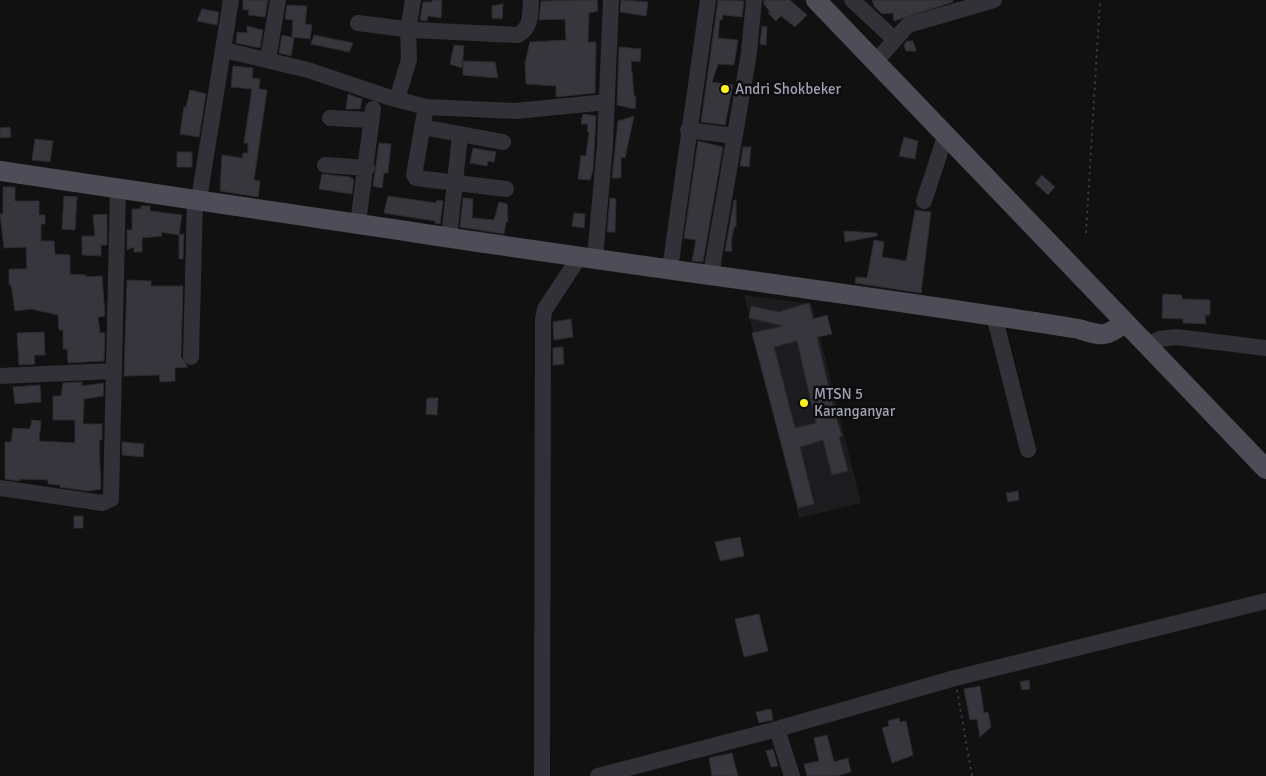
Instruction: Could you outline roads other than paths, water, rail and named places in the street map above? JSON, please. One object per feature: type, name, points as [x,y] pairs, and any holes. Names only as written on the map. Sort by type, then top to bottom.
[{"type":"main road","points":[[816,0],[878,58],[946,134],[1125,322],[1161,341],[1266,469]]},
{"type":"main road","points":[[0,171],[994,316],[1105,335],[1112,333],[1125,322]]},
{"type":"street","points":[[191,357],[197,199],[224,50],[231,0]]},
{"type":"street","points":[[268,59],[278,0]]},
{"type":"street","points":[[397,98],[409,60],[408,30],[413,0]]},
{"type":"street","points":[[358,23],[408,30],[518,34],[526,30],[530,21],[531,0]]},
{"type":"street","points":[[542,776],[543,319],[546,310],[587,257],[607,102],[611,0]]},
{"type":"street","points":[[670,269],[688,130],[708,0]]},
{"type":"street","points":[[711,274],[749,53],[754,0]]},
{"type":"street","points":[[852,0],[894,39]]},
{"type":"street","points":[[878,58],[894,39],[912,23],[959,5],[994,0]]},
{"type":"street","points":[[224,50],[268,59],[426,107],[514,111],[607,102]]},
{"type":"street","points":[[426,107],[415,178],[506,189]]},
{"type":"street","points":[[330,118],[372,114],[367,168],[358,223]]},
{"type":"street","points":[[422,127],[503,142]]},
{"type":"street","points":[[688,130],[734,136]]},
{"type":"street","points":[[924,201],[946,134]]},
{"type":"street","points":[[449,237],[460,135]]},
{"type":"street","points":[[325,165],[367,168]]},
{"type":"street","points":[[0,488],[102,503],[108,502],[112,496],[118,187]]},
{"type":"street","points":[[994,316],[1028,450]]},
{"type":"street","points":[[1161,341],[1266,348]]},
{"type":"street","points":[[0,376],[114,371]]},
{"type":"street","points":[[598,776],[651,769],[778,729],[955,678],[1266,601]]},
{"type":"street","points":[[778,729],[792,776]]},
{"type":"place","name":"Andri Shokbeker","points":[[725,89]]},
{"type":"place","name":"MTSN 5 Karanganyar","points":[[804,403]]}]
